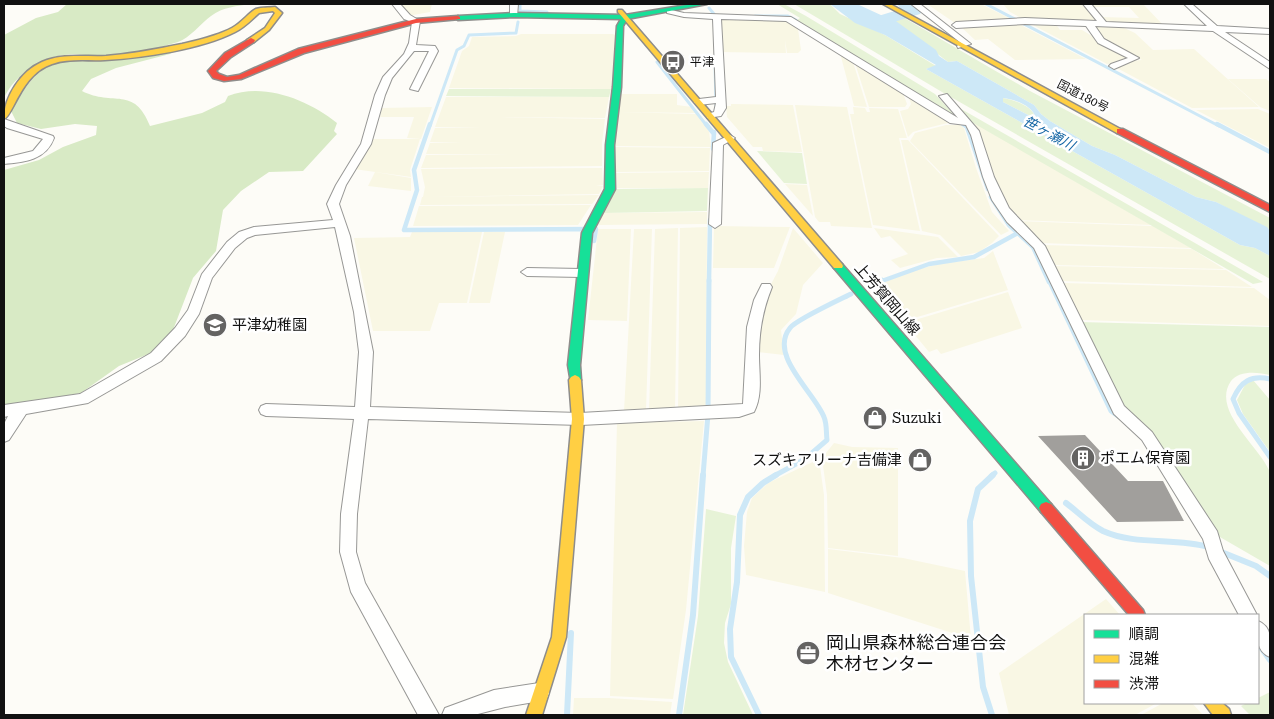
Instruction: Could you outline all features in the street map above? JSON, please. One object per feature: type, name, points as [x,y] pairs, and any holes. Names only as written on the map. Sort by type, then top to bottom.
[{"type":"main road","name":"上芳賀岡山線","points":[[614,4],[1137,614]]},
{"type":"main road","points":[[4,118],[14,92],[28,76],[43,64],[60,58],[108,58],[206,39],[245,24],[250,16],[261,6],[275,9],[279,13],[276,22],[245,41],[216,65],[212,71],[216,76],[227,79],[241,77],[301,51],[416,21],[514,9],[625,17],[704,4]]},
{"type":"main road","name":"国道180号","points":[[886,4],[1270,210]]},
{"type":"main road","points":[[534,715],[559,637],[582,418],[574,365],[582,273],[589,230],[610,189],[610,145],[617,87],[620,26],[625,17]]},
{"type":"main road","points":[[1213,704],[1223,715]]},
{"type":"street","points":[[396,4],[407,17],[416,21],[408,55],[388,77],[380,95],[366,144],[341,185],[333,204],[341,223],[360,312],[366,352],[362,412],[348,514],[348,552],[357,586],[429,715]]},
{"type":"street","points":[[915,4],[956,24],[968,41],[964,45],[915,4]]},
{"type":"street","points":[[1087,4],[1104,25]]},
{"type":"street","points":[[1188,4],[1215,29],[1270,66]]},
{"type":"street","points":[[670,11],[674,14],[715,17],[788,19],[960,121],[972,126],[986,172],[1004,214],[1017,229],[1039,246],[1119,410],[1147,436],[1211,536],[1214,549],[1247,614]]},
{"type":"street","points":[[710,116],[718,114],[720,108],[715,17]]},
{"type":"street","points":[[956,24],[1025,21],[1270,31]]},
{"type":"street","points":[[1088,23],[1101,41],[1135,58],[1114,66]]},
{"type":"street","points":[[410,48],[432,48],[434,51],[415,89]]},
{"type":"street","points":[[944,96],[960,121]]},
{"type":"street","points":[[699,102],[715,100]]},
{"type":"street","points":[[4,122],[49,138],[47,146],[38,153],[23,159],[4,161]]},
{"type":"street","points":[[715,224],[718,143],[730,138]]},
{"type":"street","points":[[4,411],[83,399],[156,357],[180,332],[194,311],[206,277],[231,245],[243,235],[254,231],[341,223]]},
{"type":"street","points":[[527,272],[582,273]]},
{"type":"street","points":[[266,410],[582,418],[709,412],[749,408],[752,398],[754,316],[758,302],[766,287]]},
{"type":"street","points":[[4,436],[21,409]]},
{"type":"street","points":[[1259,632],[1270,648]]},
{"type":"street","points":[[452,715],[475,704],[516,695],[540,693]]},
{"type":"shaded area","points":[[398,4],[432,4],[430,12],[408,16]]},
{"type":"shaded area","points":[[927,4],[981,4],[1013,20],[955,23]]},
{"type":"shaded area","points":[[1003,4],[1085,4],[1099,21],[1023,19],[1010,12]]},
{"type":"shaded area","points":[[1090,4],[1143,4],[1165,27],[1108,24],[1099,17],[1139,18],[1129,7],[1093,7]]},
{"type":"shaded area","points":[[720,18],[786,21],[798,29],[801,50],[798,53],[787,53],[785,40],[786,53],[720,52]]},
{"type":"shaded area","points":[[1017,23],[1086,59],[1015,60],[988,39],[975,40],[959,25]]},
{"type":"shaded area","points":[[1029,23],[1055,23],[1060,30],[1082,30],[1129,58],[1116,64],[1107,64]]},
{"type":"shaded area","points":[[1092,25],[1122,27],[1135,33],[1153,50],[1194,49],[1259,107],[1192,108],[1115,67],[1129,61],[1142,60],[1105,41]]},
{"type":"shaded area","points":[[521,34],[615,35],[611,89],[449,88],[462,51],[469,46],[472,37],[516,36]]},
{"type":"shaded area","points":[[840,53],[853,62],[867,107],[854,106]]},
{"type":"shaded area","points":[[855,63],[903,93],[907,104],[905,107],[869,107]]},
{"type":"shaded area","points":[[1228,79],[1266,79],[1270,82],[1270,111],[1260,107]]},
{"type":"shaded area","points":[[622,94],[677,94],[677,105],[692,107],[696,113],[618,112]]},
{"type":"shaded area","points":[[908,95],[952,122],[913,132],[908,137],[900,111],[908,109],[911,104]]},
{"type":"shaded area","points":[[446,97],[609,97],[605,118],[500,117],[605,119],[602,166],[421,168],[426,155],[512,155],[426,154],[430,143],[461,143],[430,142],[435,128],[481,128],[435,127]]},
{"type":"shaded area","points":[[731,104],[793,105],[802,152],[763,151],[762,147],[753,147],[727,117],[726,106],[731,106]]},
{"type":"shaded area","points":[[795,105],[847,107],[872,228],[831,226],[830,222],[819,222],[815,217]]},
{"type":"shaded area","points":[[432,107],[421,139],[407,138],[414,117],[380,117],[382,108]]},
{"type":"shaded area","points":[[853,107],[865,108],[867,112],[870,112],[869,108],[898,109],[907,138],[899,138],[920,231],[873,225],[850,114],[854,114]]},
{"type":"shaded area","points":[[1258,109],[1270,114],[1270,148],[1196,110]]},
{"type":"shaded area","points":[[618,112],[697,114],[709,131],[711,147],[615,146]]},
{"type":"shaded area","points":[[974,122],[1151,225],[1014,220],[990,173]]},
{"type":"shaded area","points":[[946,125],[960,125],[964,128],[992,212],[1009,231],[1001,235],[910,141],[915,133]]},
{"type":"shaded area","points":[[372,139],[420,139],[410,170],[411,177],[354,169]]},
{"type":"shaded area","points":[[901,140],[908,140],[999,236],[992,243],[979,252],[961,256],[940,235],[922,231]]},
{"type":"shaded area","points":[[615,147],[710,148],[709,171],[616,172]]},
{"type":"shaded area","points":[[602,168],[603,185],[596,185],[603,186],[599,194],[423,197],[425,187],[421,169]]},
{"type":"shaded area","points":[[375,172],[411,178],[411,191],[368,186]]},
{"type":"shaded area","points":[[709,172],[708,188],[617,188],[616,173]]},
{"type":"shaded area","points":[[785,184],[807,185],[813,216]]},
{"type":"shaded area","points":[[599,195],[592,204],[420,205],[422,197]]},
{"type":"shaded area","points":[[591,205],[578,225],[413,226],[419,206]]},
{"type":"shaded area","points":[[707,212],[707,224],[597,225],[604,213]]},
{"type":"shaded area","points":[[1015,221],[1153,226],[1191,248],[1040,243]]},
{"type":"shaded area","points":[[714,226],[790,227],[774,268],[713,268]]},
{"type":"shaded area","points":[[707,227],[706,409],[678,410],[680,228]]},
{"type":"shaded area","points":[[678,228],[675,410],[649,411],[655,229]]},
{"type":"shaded area","points":[[793,228],[823,263],[803,285],[796,314],[781,330],[784,355],[758,352],[762,301],[778,271]]},
{"type":"shaded area","points":[[874,228],[938,237],[958,257],[937,258],[900,268],[891,260],[908,254],[890,236],[881,238]]},
{"type":"shaded area","points":[[598,229],[631,229],[627,321],[588,320]]},
{"type":"shaded area","points":[[634,229],[652,229],[646,411],[624,411]]},
{"type":"shaded area","points":[[412,232],[482,232],[467,303],[439,303],[430,331],[373,331],[354,238],[410,237]]},
{"type":"shaded area","points":[[484,232],[505,232],[490,303],[469,303]]},
{"type":"shaded area","points":[[1043,245],[1192,249],[1224,269],[1054,265]]},
{"type":"shaded area","points":[[993,251],[1008,290],[904,321],[877,292],[884,288],[880,284],[907,272],[939,264],[984,258]]},
{"type":"shaded area","points":[[1054,266],[1226,270],[1252,287],[1062,281]]},
{"type":"shaded area","points":[[1063,283],[1254,288],[1270,300],[1270,326],[1081,320]]},
{"type":"shaded area","points":[[1008,292],[1022,328],[941,354],[937,349],[929,352],[905,323]]},
{"type":"shaded area","points":[[704,421],[686,610],[673,699],[610,696],[617,423]]},
{"type":"shaded area","points":[[834,443],[852,447],[898,448],[898,556],[828,548],[827,495],[822,458]]},
{"type":"shaded area","points":[[819,459],[824,495],[825,592],[746,575],[744,546],[747,512],[752,498],[768,483]]},
{"type":"shaded area","points":[[828,549],[903,558],[965,571],[971,639],[828,593]]},
{"type":"shaded area","points":[[1106,599],[1119,614],[1084,614]]},
{"type":"shaded area","points":[[1084,614],[1084,704],[1155,704],[1135,715],[1009,715],[999,673]]},
{"type":"shaded area","points":[[574,698],[672,702],[670,715],[573,715]]},
{"type":"shaded area","points":[[1161,704],[1193,704],[1203,715],[1141,715]]},
{"type":"green space","points":[[67,4],[251,4],[230,7],[220,11],[207,19],[187,37],[168,45],[119,55],[68,54],[46,60],[29,69],[14,82],[4,98],[4,35],[36,18],[58,12]]},
{"type":"green space","points":[[777,4],[784,4],[806,16],[935,94],[958,119],[797,20],[800,18]]},
{"type":"green space","points":[[794,4],[830,4],[840,14],[885,35],[936,66],[926,69],[1240,245],[1255,248],[1270,256],[1270,279],[942,92]]},
{"type":"green space","points":[[901,16],[1030,91],[1270,218],[1270,231],[1216,202],[1196,197],[1115,155],[1092,146],[1050,121],[1034,105],[957,61],[948,62],[892,19]]},
{"type":"green space","points":[[176,49],[170,54],[116,68],[91,79],[82,91],[93,95],[130,101],[137,105],[144,113],[150,126],[202,113],[225,102],[228,96],[242,92],[271,92],[313,107],[337,123],[334,131],[337,134],[303,171],[269,172],[241,191],[223,210],[216,251],[193,278],[173,330],[151,353],[119,366],[81,393],[4,407],[4,170],[39,160],[63,147],[96,135],[97,126],[75,124],[41,129],[17,123],[11,111],[31,81],[43,69],[61,60]]},
{"type":"green space","points":[[449,89],[611,89],[609,97],[446,96]]},
{"type":"green space","points":[[1003,98],[1028,107],[1036,119],[1003,102]]},
{"type":"green space","points":[[949,102],[1263,282],[1253,284],[961,116]]},
{"type":"green space","points":[[757,151],[802,153],[807,184],[784,183]]},
{"type":"green space","points":[[708,188],[707,211],[604,213],[616,189]]},
{"type":"green space","points":[[1080,322],[1270,327],[1270,375],[1244,373],[1234,377],[1226,392],[1227,404],[1231,415],[1269,470],[1272,501],[1270,566],[1213,533],[1123,411]]},
{"type":"green space","points":[[1253,380],[1270,400],[1270,452],[1243,414],[1237,400],[1246,383]]},
{"type":"green space","points":[[706,509],[736,516],[731,548],[731,604],[725,623],[724,643],[728,662],[753,715],[683,715],[698,616]]},
{"type":"green space","points":[[1270,692],[1270,715],[1250,715],[1241,706],[1245,704],[1259,704],[1259,698]]},
{"type":"water","name":"笹ヶ瀬川","points":[[830,4],[857,4],[883,16],[896,13],[901,16],[893,19],[936,50],[939,56],[948,62],[957,61],[1034,105],[1050,121],[1092,146],[1115,155],[1196,197],[1216,202],[1267,227],[1270,231],[1270,256],[1255,248],[1240,245],[926,69],[936,65],[885,35],[855,23]],"holes":[[[1003,98],[1028,107],[1032,110],[1036,119],[1003,102]]]},
{"type":"building","name":"ポエム保育園","points":[[1085,435],[1128,481],[1163,481],[1184,521],[1117,522],[1038,436]]},
{"type":"waterway","points":[[520,4],[520,11],[547,12]]},
{"type":"waterway","points":[[881,21],[914,10],[905,4]]},
{"type":"waterway","points":[[986,4],[1219,126]]},
{"type":"waterway","points":[[709,8],[714,14],[714,21]]},
{"type":"waterway","points":[[755,16],[788,16],[796,20]]},
{"type":"waterway","points":[[430,126],[457,50],[464,46],[469,35],[516,33],[518,22]]},
{"type":"waterway","points":[[657,62],[707,126]]},
{"type":"waterway","points":[[715,64],[716,106]]},
{"type":"waterway","points":[[958,121],[965,126]]},
{"type":"waterway","points":[[430,124],[414,170],[417,190],[404,230],[596,229],[594,241]]},
{"type":"waterway","points":[[706,124],[714,134]]},
{"type":"waterway","points":[[963,124],[967,127],[988,189]]},
{"type":"waterway","points":[[1217,124],[1270,152]]},
{"type":"waterway","points":[[713,149],[714,134]]},
{"type":"waterway","points":[[991,197],[1009,225],[1033,247],[1049,282]]},
{"type":"waterway","points":[[709,282],[710,220]]},
{"type":"waterway","points":[[879,282],[929,264],[974,257],[1016,234]]},
{"type":"waterway","points":[[703,476],[708,414],[709,280]]},
{"type":"waterway","points":[[873,284],[882,280]]},
{"type":"waterway","points":[[1049,280],[1111,411],[1118,416]]},
{"type":"waterway","points":[[774,476],[805,459],[827,440],[824,417],[795,374],[785,350],[785,339],[794,324],[851,294]]},
{"type":"waterway","points":[[1270,379],[1257,378],[1247,381],[1239,388],[1233,399],[1239,413],[1270,457]]},
{"type":"waterway","points":[[991,476],[995,473]]},
{"type":"waterway","points":[[679,715],[693,615],[703,475]]},
{"type":"waterway","points":[[759,715],[731,657],[730,629],[737,582],[740,515],[748,497],[763,483],[776,475]]},
{"type":"waterway","points":[[992,715],[983,687],[971,576],[970,521],[978,489],[993,475]]},
{"type":"waterway","points":[[1066,503],[1098,528],[1116,536],[1142,540],[1183,542],[1209,547]]},
{"type":"waterway","points":[[1219,551],[1256,566],[1270,576]]},
{"type":"waterway","points":[[567,715],[571,633]]},
{"type":"waterway","points":[[1259,644],[1270,660]]},
{"type":"traffic: fast","points":[[458,18],[514,15],[625,17],[704,4]]},
{"type":"traffic: fast","points":[[575,380],[574,365],[587,233],[610,189],[610,145],[617,87],[620,26],[625,17]]},
{"type":"traffic: fast","points":[[838,266],[1046,508]]},
{"type":"traffic: slow","points":[[886,4],[1120,131]]},
{"type":"traffic: slow","points":[[4,117],[19,86],[30,74],[44,64],[59,60],[122,56],[179,47],[233,31],[246,23],[257,11],[275,9],[279,13],[267,29],[251,40]]},
{"type":"traffic: slow","points":[[620,11],[838,266]]},
{"type":"traffic: slow","points":[[534,715],[559,637],[578,419],[575,380]]},
{"type":"traffic: slow","points":[[1213,704],[1223,715]]},
{"type":"traffic: jam","points":[[251,40],[228,55],[212,71],[216,76],[227,79],[241,77],[301,51],[416,21],[458,18]]},
{"type":"traffic: jam","points":[[1120,131],[1270,209]]},
{"type":"traffic: jam","points":[[1046,508],[1137,614]]},
{"type":"place","name":"平津","points":[[673,62]]},
{"type":"place","name":"平津幼稚園","points":[[215,325]]},
{"type":"place","name":"Suzuki","points":[[875,418]]},
{"type":"place","name":"ポエム保育園","points":[[1083,458]]},
{"type":"place","name":"スズキアリーナ吉備津","points":[[920,460]]},
{"type":"place","name":"岡山県森林総合連合会 木材センター","points":[[808,653]]}]
